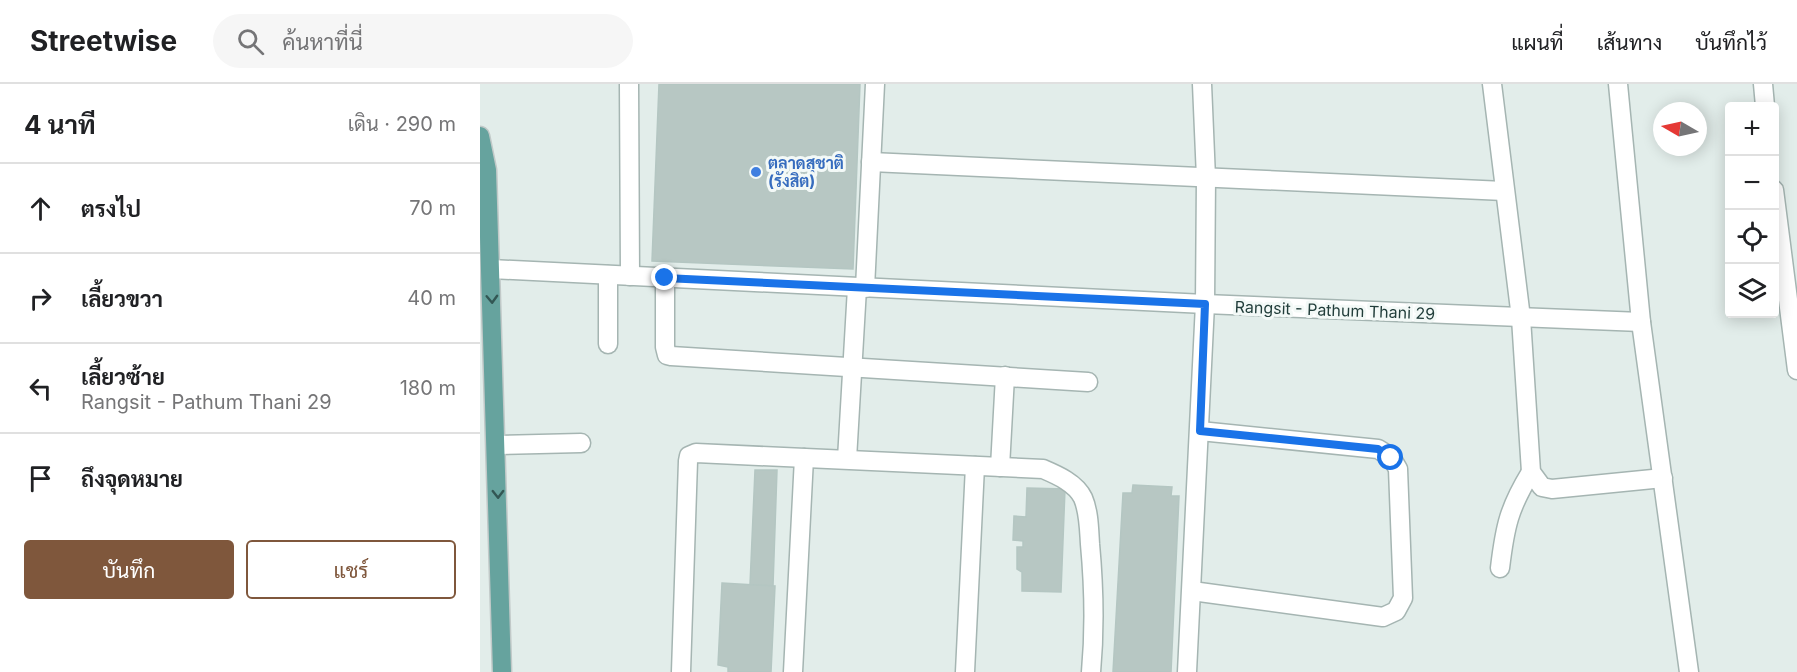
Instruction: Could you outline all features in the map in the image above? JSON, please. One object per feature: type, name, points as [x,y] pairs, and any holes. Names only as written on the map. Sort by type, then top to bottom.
[{"type":"main road","points":[[480,136],[487,170],[502,672]]},
{"type":"street","points":[[629,84],[630,276]]},
{"type":"street","points":[[847,459],[871,162],[874,84]]},
{"type":"street","points":[[1187,672],[1205,304],[1206,178],[1202,84]]},
{"type":"street","points":[[1492,84],[1521,318],[1531,472],[1542,487],[1552,489],[1663,478]]},
{"type":"street","points":[[1618,84],[1641,322],[1689,672]]},
{"type":"street","points":[[1762,84],[1764,102]]},
{"type":"street","points":[[871,162],[1504,191]]},
{"type":"street","points":[[1777,210],[1797,370]]},
{"type":"street","name":"Rangsit - Pathum Thani 29","points":[[491,269],[1205,304],[1641,322]]},
{"type":"street","points":[[608,275],[608,344]]},
{"type":"street","points":[[665,278],[667,355],[1088,382]]},
{"type":"street","points":[[1000,467],[1005,376]]},
{"type":"street","points":[[1192,591],[1383,617],[1396,611],[1403,598],[1398,469],[1391,458],[1378,449],[1200,431]]},
{"type":"street","points":[[496,445],[581,443]]},
{"type":"street","points":[[681,672],[689,456],[696,453],[1043,469],[1069,483],[1082,498],[1088,522],[1094,587],[1091,672]]},
{"type":"street","points":[[793,672],[804,458]]},
{"type":"street","points":[[965,672],[975,466]]},
{"type":"street","points":[[1500,568],[1504,532],[1512,503],[1531,472]]},
{"type":"building","name":"ตลาดสุชาติ (รังสิต)","points":[[659,84],[860,84],[853,269],[652,261]]},
{"type":"building","points":[[755,470],[777,470],[773,586],[750,585]]},
{"type":"building","points":[[1133,485],[1172,487],[1171,496],[1179,496],[1171,672],[1113,672],[1123,493],[1132,493]]},
{"type":"building","points":[[1027,488],[1065,489],[1061,592],[1022,591],[1022,572],[1017,569],[1017,547],[1023,547],[1023,541],[1013,540],[1014,516],[1026,517]]},
{"type":"building","points":[[722,583],[775,586],[771,672],[728,672],[728,667],[718,665]]},
{"type":"place","name":"ตลาดสุชาติ (รังสิต)","points":[[756,172]]},
{"type":"route","points":[[665,278],[1205,304],[1200,431],[1378,449],[1391,458]]}]
